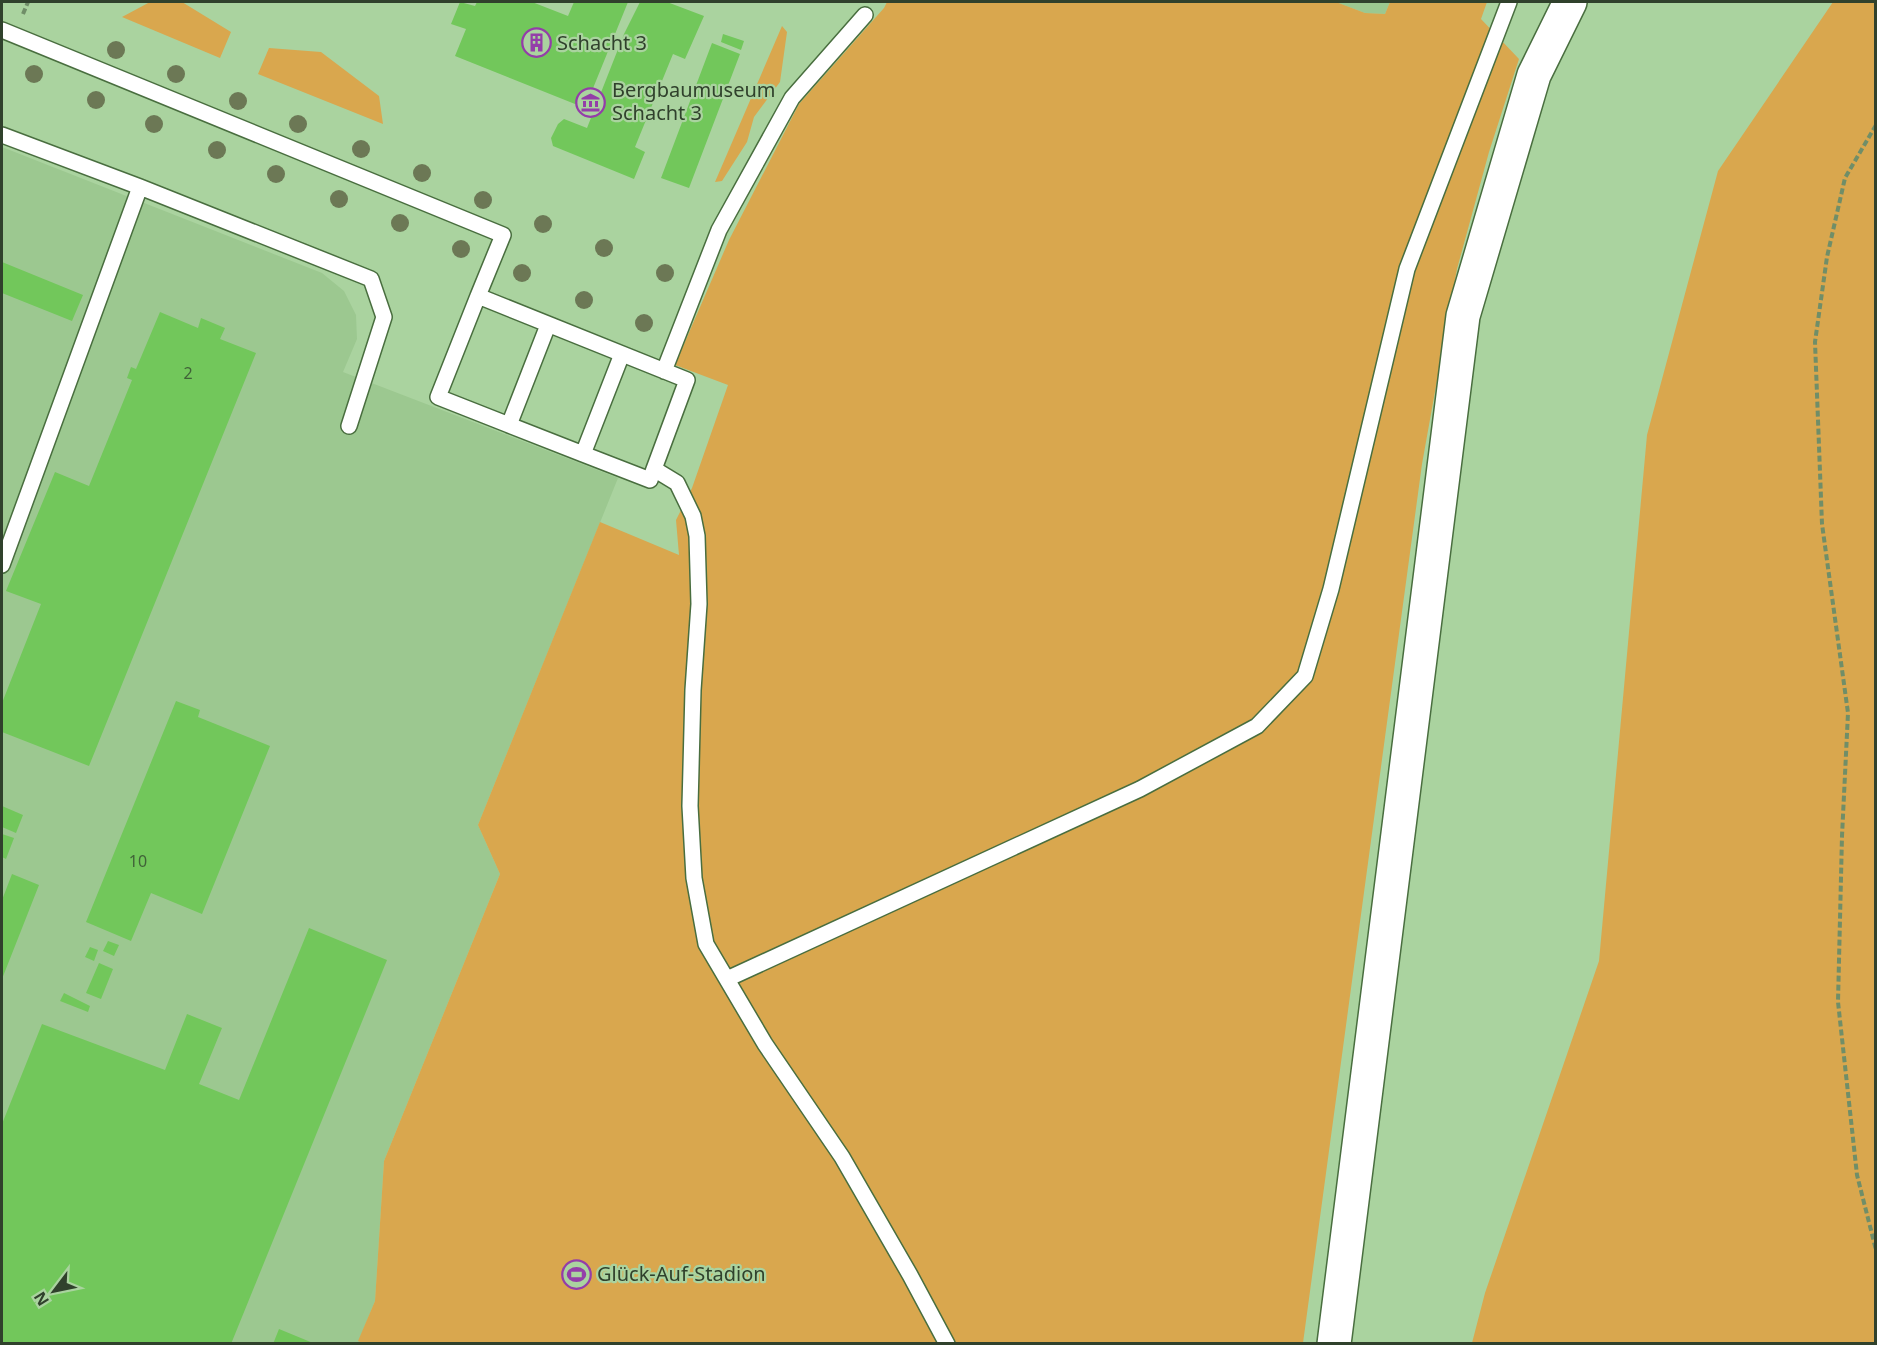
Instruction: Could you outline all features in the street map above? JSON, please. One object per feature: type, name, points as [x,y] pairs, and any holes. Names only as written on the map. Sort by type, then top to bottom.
[{"type":"main road","points":[[1334,1344],[1464,316],[1534,75],[1570,2]]},
{"type":"lane","points":[[726,979],[1140,789],[1257,726],[1305,676],[1331,589],[1407,269],[1509,2]]},
{"type":"lane","points":[[664,371],[719,230],[792,98],[865,15]]},
{"type":"lane","points":[[2,30],[503,235],[477,296],[438,397],[650,480],[687,380],[477,296]]},
{"type":"lane","points":[[2,135],[371,279],[384,317],[349,426]]},
{"type":"lane","points":[[2,565],[140,187]]},
{"type":"lane","points":[[509,425],[548,325]]},
{"type":"lane","points":[[583,454],[622,354]]},
{"type":"lane","points":[[654,469],[677,483],[693,516],[697,536],[699,604],[693,690],[690,806],[694,878],[706,944],[765,1044],[842,1157],[947,1344]]},
{"type":"path","points":[[1875,125],[1845,178],[1827,257],[1815,342],[1822,524],[1848,713],[1838,1002],[1857,1175],[1875,1250]]},
{"type":"shaded area","points":[[150,2],[182,2],[231,32],[220,58],[122,17]]},
{"type":"shaded area","points":[[887,2],[1336,2],[1365,13],[1385,14],[1390,2],[1487,2],[1481,19],[1519,59],[1489,152],[1457,269],[1422,464],[1303,1343],[365,1344],[358,1341],[375,1301],[384,1161],[500,874],[478,825],[600,522],[679,555],[676,520],[692,488],[728,385],[675,365],[729,240],[799,104]]},
{"type":"shaded area","points":[[1336,2],[1390,2],[1385,14],[1365,13]]},
{"type":"shaded area","points":[[1833,2],[1876,2],[1875,1343],[1472,1343],[1485,1293],[1599,961],[1647,435],[1718,171]]},
{"type":"shaded area","points":[[782,26],[787,32],[780,82],[754,117],[747,142],[722,181],[715,182]]},
{"type":"shaded area","points":[[269,48],[321,52],[379,96],[383,124],[258,74]]},
{"type":"shaded area","points":[[2,147],[322,273],[344,291],[356,315],[357,339],[343,372],[618,478],[478,825],[500,874],[384,1161],[375,1301],[359,1340],[365,1343],[2,1343]]},
{"type":"building","name":"Schacht 3","points":[[460,2],[475,6],[477,2],[532,2],[568,16],[574,2],[628,2],[585,108],[455,56],[466,29],[451,24]]},
{"type":"building","points":[[640,2],[667,2],[704,16],[685,59],[673,54],[635,147],[645,152],[634,179],[553,146],[551,138],[558,124],[564,119],[587,128],[624,34]]},
{"type":"building","points":[[723,34],[744,41],[741,50],[721,42]]},
{"type":"building","points":[[712,43],[740,54],[689,188],[661,178]]},
{"type":"building","points":[[2,262],[83,295],[72,321],[2,293]]},
{"type":"building","points":[[160,312],[198,328],[201,318],[225,328],[220,339],[256,353],[89,766],[2,732],[2,703],[41,604],[6,591],[55,472],[89,486],[132,380],[127,378],[131,367],[136,369]]},
{"type":"building","points":[[176,701],[200,710],[198,717],[270,746],[202,914],[151,893],[131,941],[86,922]]},
{"type":"building","points":[[2,806],[23,815],[16,833],[2,827]]},
{"type":"building","points":[[2,834],[14,838],[6,859],[2,857]]},
{"type":"building","points":[[12,874],[39,885],[2,979],[2,900]]},
{"type":"building","points":[[309,928],[387,960],[231,1344],[2,1344],[2,1124],[42,1024],[165,1070],[187,1014],[222,1028],[199,1084],[239,1100]]},
{"type":"building","points":[[108,941],[119,945],[114,956],[103,951]]},
{"type":"building","points":[[90,947],[98,950],[94,961],[85,957]]},
{"type":"building","points":[[99,963],[113,969],[101,999],[86,993]]},
{"type":"building","points":[[64,993],[90,1006],[88,1012],[60,1001]]},
{"type":"building","points":[[279,1329],[313,1343],[313,1344],[273,1344]]},
{"type":"place","name":"Schacht 3","points":[[536,43]]},
{"type":"place","name":"Bergbaumuseum Schacht 3","points":[[591,102]]},
{"type":"place","name":"Glück-Auf-Stadion","points":[[576,1274]]}]
